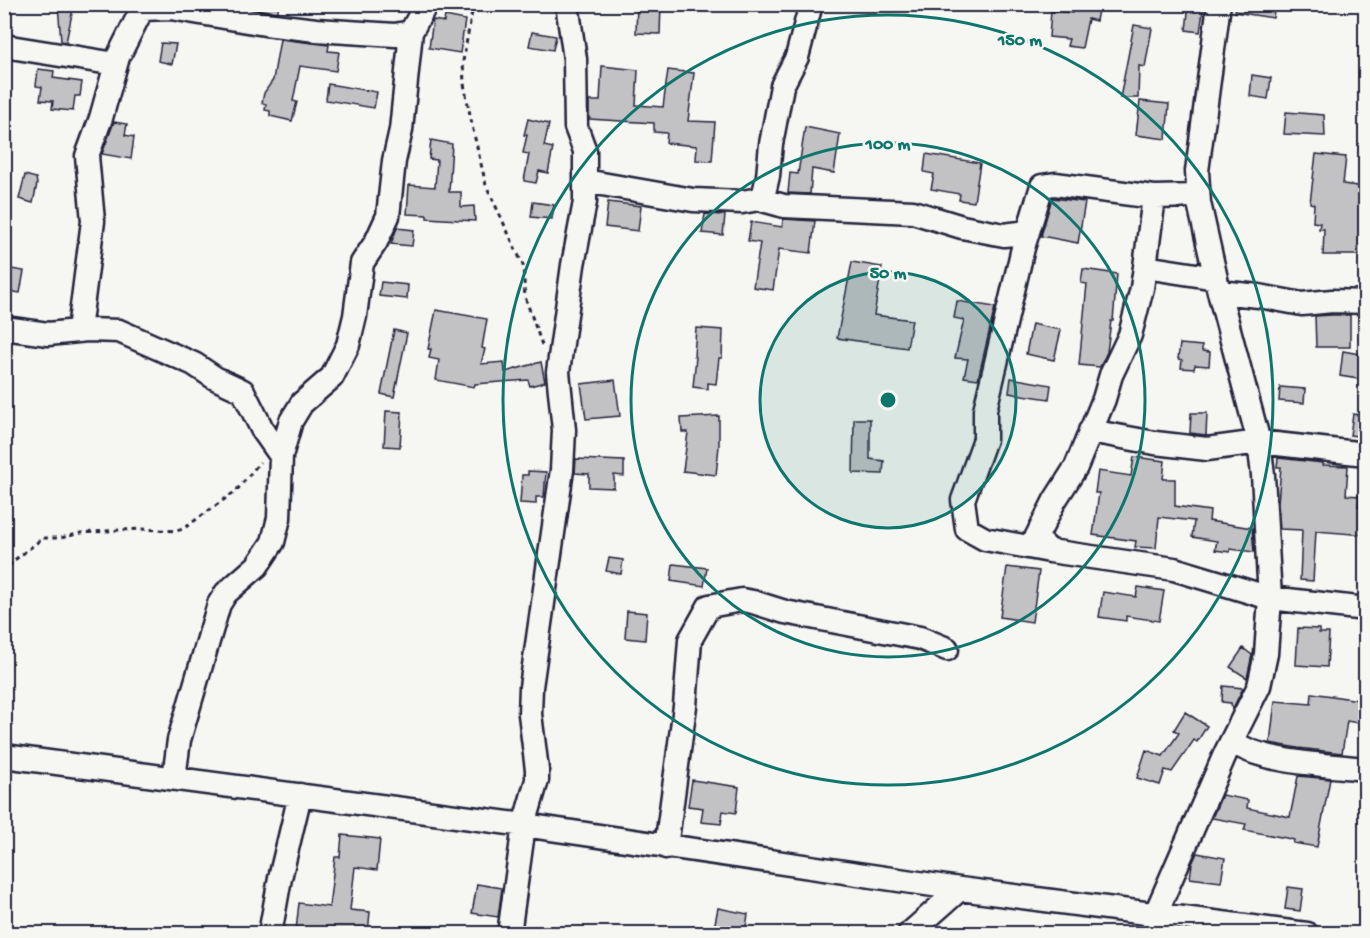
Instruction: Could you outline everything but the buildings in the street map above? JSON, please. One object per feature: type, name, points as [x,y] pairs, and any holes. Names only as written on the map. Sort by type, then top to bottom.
[{"type":"street","points":[[174,778],[179,740],[219,604],[226,593],[257,566],[276,535],[279,518],[277,451],[297,409],[332,377],[348,345],[355,316],[362,263],[376,242],[388,216],[411,32],[426,4]]},
{"type":"street","points":[[508,933],[524,825],[537,780],[530,714],[531,687],[562,470],[564,430],[558,372],[573,265],[585,202],[585,152],[576,127],[575,59],[567,4]]},
{"type":"street","points":[[759,199],[764,193],[768,176],[771,144],[782,87],[797,57],[811,4]]},
{"type":"street","points":[[1154,923],[1232,741],[1259,686],[1264,669],[1270,598],[1259,442],[1217,285],[1198,196],[1197,171],[1219,4]]},
{"type":"street","points":[[79,330],[93,221],[87,156],[101,118],[116,64],[142,7],[171,8],[316,30],[395,35],[411,32]]},
{"type":"street","points":[[4,46],[116,64]]},
{"type":"street","points":[[585,181],[693,200],[742,202],[759,199],[784,206],[913,212],[962,227],[1004,235],[1028,232]]},
{"type":"street","points":[[1198,196],[1154,196],[1055,184],[1042,186],[1028,232],[985,410],[985,439],[963,500],[967,529],[985,539],[1174,569],[1270,598],[1365,609]]},
{"type":"street","points":[[1050,551],[1036,538],[1054,500],[1076,467],[1104,399],[1111,375],[1130,335],[1142,288],[1154,196]]},
{"type":"street","points":[[1145,267],[1259,296],[1302,304],[1365,302]]},
{"type":"street","points":[[4,328],[48,334],[79,330],[119,331],[194,364],[215,378],[243,391],[262,429],[277,451]]},
{"type":"street","points":[[1090,431],[1155,443],[1207,449],[1259,442],[1357,453],[1365,451]]},
{"type":"street","points":[[666,847],[685,706],[690,640],[709,606],[742,600],[753,602],[774,610],[920,638],[947,650]]},
{"type":"street","points":[[1232,741],[1264,755],[1365,769]]},
{"type":"street","points":[[4,756],[524,825],[858,873],[1154,923],[1307,933]]},
{"type":"street","points":[[270,933],[280,878],[300,795]]},
{"type":"street","points":[[909,933],[960,889]]},
{"type":"path","points":[[470,4],[472,12],[463,61],[464,84],[473,130],[486,185],[523,265],[525,297],[544,351]]},
{"type":"path","points":[[4,574],[12,562],[44,538],[61,538],[93,531],[142,529],[176,531],[183,529],[236,491],[277,451]]}]
